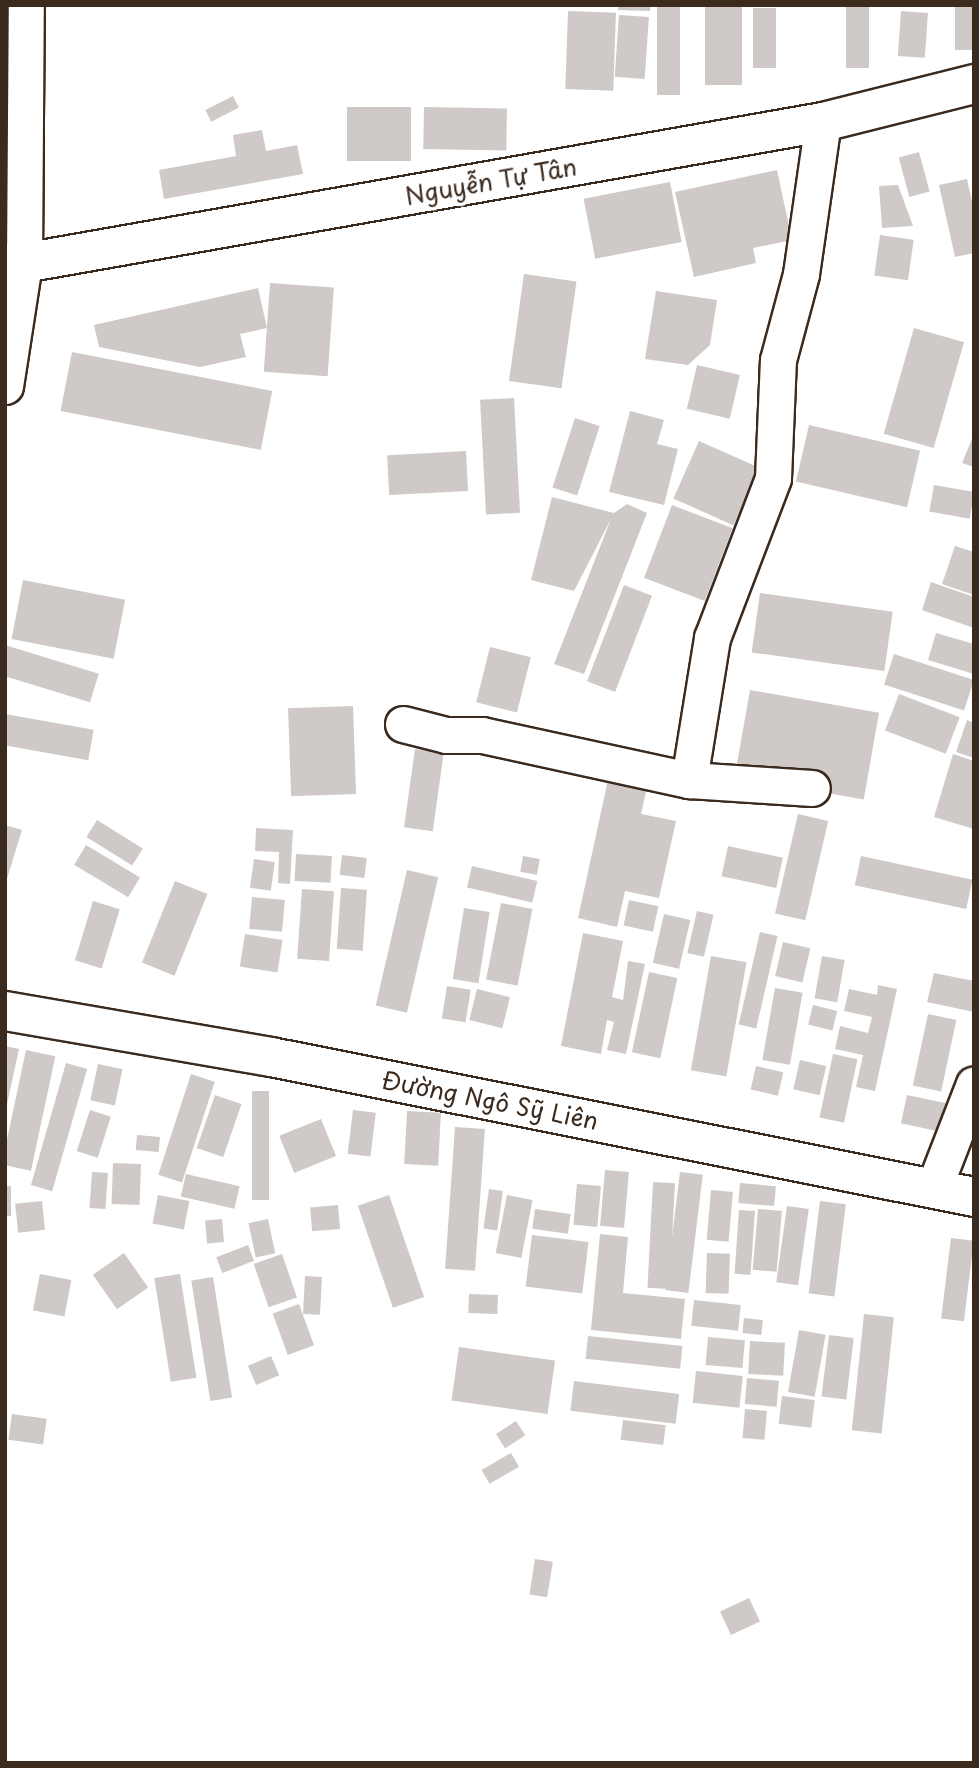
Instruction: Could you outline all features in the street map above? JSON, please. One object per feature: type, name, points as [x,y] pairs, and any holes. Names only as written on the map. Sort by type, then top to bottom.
[{"type":"street","points":[[5,386],[15,263],[26,5]]},
{"type":"street","name":"Nguyễn Tự Tân","points":[[15,263],[823,122],[974,84]]},
{"type":"street","points":[[689,780],[712,638],[773,478],[778,360],[801,274],[823,122]]},
{"type":"street","points":[[403,724],[446,735],[482,734],[689,780],[812,788]]},
{"type":"street","name":"Đường Ngô Sỹ Liên","points":[[5,1011],[271,1057],[974,1197]]},
{"type":"street","points":[[934,1187],[974,1084]]},
{"type":"building","points":[[618,5],[650,5],[650,11],[618,10]]},
{"type":"building","points":[[657,5],[680,5],[680,95],[657,95]]},
{"type":"building","points":[[705,5],[742,5],[742,85],[705,85]]},
{"type":"building","points":[[846,5],[869,5],[869,68],[846,68]]},
{"type":"building","points":[[955,5],[974,5],[974,50],[955,50]]},
{"type":"building","points":[[753,8],[776,8],[776,68],[753,68]]},
{"type":"building","points":[[568,11],[616,13],[613,91],[565,89]]},
{"type":"building","points":[[901,11],[928,13],[925,58],[898,56]]},
{"type":"building","points":[[619,15],[649,17],[645,79],[615,77]]},
{"type":"building","points":[[233,96],[239,108],[211,122],[205,110]]},
{"type":"building","points":[[347,107],[411,107],[411,161],[347,161]]},
{"type":"building","points":[[424,107],[507,108],[506,150],[423,149]]},
{"type":"building","points":[[262,130],[266,151],[297,145],[303,174],[164,199],[159,170],[236,156],[233,135]]},
{"type":"building","points":[[919,152],[930,192],[909,197],[899,157]]},
{"type":"building","points":[[777,170],[792,240],[753,248],[756,263],[694,277],[675,192]]},
{"type":"building","points":[[967,179],[974,211],[974,253],[955,257],[939,185]]},
{"type":"building","points":[[670,182],[682,242],[595,259],[584,199]]},
{"type":"building","points":[[898,185],[913,226],[882,228],[879,186]]},
{"type":"building","points":[[880,235],[914,240],[908,280],[874,276]]},
{"type":"building","points":[[524,274],[576,281],[561,388],[509,381]]},
{"type":"building","points":[[270,283],[334,287],[328,376],[264,372]]},
{"type":"building","points":[[258,288],[267,328],[240,334],[246,357],[200,367],[99,347],[94,325]]},
{"type":"building","points":[[656,291],[717,300],[710,345],[688,365],[645,359]]},
{"type":"building","points":[[914,328],[964,342],[934,448],[884,434]]},
{"type":"building","points":[[72,352],[272,391],[261,450],[61,411]]},
{"type":"building","points":[[697,365],[740,375],[730,419],[687,409]]},
{"type":"building","points":[[514,398],[520,513],[486,515],[480,400]]},
{"type":"building","points":[[630,411],[664,420],[657,444],[678,449],[664,505],[609,492]]},
{"type":"building","points":[[575,418],[600,426],[577,495],[552,487]]},
{"type":"building","points":[[809,425],[920,451],[907,507],[796,482]]},
{"type":"building","points":[[974,434],[974,467],[962,463]]},
{"type":"building","points":[[699,441],[759,468],[734,525],[673,499]]},
{"type":"building","points":[[466,451],[468,491],[389,495],[387,455]]},
{"type":"building","points":[[934,485],[974,492],[970,519],[929,512]]},
{"type":"building","points":[[552,497],[614,513],[627,504],[647,513],[584,674],[554,664],[611,519],[574,591],[531,580]]},
{"type":"building","points":[[672,505],[733,528],[705,601],[644,578]]},
{"type":"building","points":[[955,546],[974,552],[974,595],[942,584]]},
{"type":"building","points":[[23,580],[125,600],[114,659],[12,639]]},
{"type":"building","points":[[931,582],[974,597],[974,628],[922,610]]},
{"type":"building","points":[[624,585],[652,596],[615,692],[587,681]]},
{"type":"building","points":[[760,593],[893,612],[884,671],[752,652]]},
{"type":"building","points":[[936,633],[974,644],[974,674],[928,660]]},
{"type":"building","points":[[5,645],[99,674],[90,702],[5,676]]},
{"type":"building","points":[[490,647],[531,657],[517,712],[476,702]]},
{"type":"building","points":[[894,654],[974,680],[964,710],[884,684]]},
{"type":"building","points":[[750,690],[879,713],[864,799],[735,777]]},
{"type":"building","points":[[899,694],[960,717],[946,754],[885,730]]},
{"type":"building","points":[[353,706],[356,794],[291,796],[288,708]]},
{"type":"building","points":[[5,714],[94,730],[88,760],[5,745]]},
{"type":"building","points":[[967,720],[974,723],[974,758],[956,752]]},
{"type":"building","points":[[415,749],[444,753],[433,831],[404,827]]},
{"type":"building","points":[[953,754],[974,761],[974,829],[934,817]]},
{"type":"building","points":[[611,766],[650,774],[641,814],[676,821],[659,898],[625,891],[617,927],[578,918]]},
{"type":"building","points":[[798,814],[828,821],[805,920],[775,913]]},
{"type":"building","points":[[97,820],[143,849],[132,866],[86,837]]},
{"type":"building","points":[[5,825],[22,830],[6,882],[5,882]]},
{"type":"building","points":[[256,828],[293,830],[290,884],[278,883],[279,852],[255,851]]},
{"type":"building","points":[[86,845],[140,877],[128,897],[74,865]]},
{"type":"building","points":[[728,846],[783,858],[776,888],[722,876]]},
{"type":"building","points":[[296,854],[332,856],[331,883],[295,881]]},
{"type":"building","points":[[342,855],[367,858],[364,878],[340,875]]},
{"type":"building","points":[[523,856],[540,859],[537,875],[520,872]]},
{"type":"building","points":[[861,856],[973,880],[966,909],[855,885]]},
{"type":"building","points":[[254,859],[275,862],[271,891],[250,888]]},
{"type":"building","points":[[472,866],[537,881],[532,903],[467,887]]},
{"type":"building","points":[[407,870],[438,877],[407,1013],[376,1005]]},
{"type":"building","points":[[175,881],[207,894],[174,976],[142,963]]},
{"type":"building","points":[[341,888],[367,890],[363,951],[337,949]]},
{"type":"building","points":[[302,889],[334,891],[329,961],[297,959]]},
{"type":"building","points":[[252,897],[285,900],[282,932],[249,929]]},
{"type":"building","points":[[629,900],[658,906],[653,932],[624,925]]},
{"type":"building","points":[[93,901],[120,909],[102,968],[75,960]]},
{"type":"building","points":[[501,903],[532,909],[518,986],[486,980]]},
{"type":"building","points":[[464,908],[490,912],[478,983],[453,979]]},
{"type":"building","points":[[697,911],[714,915],[704,957],[687,953]]},
{"type":"building","points":[[664,914],[690,920],[679,969],[653,963]]},
{"type":"building","points":[[760,932],[778,936],[756,1029],[739,1025]]},
{"type":"building","points":[[583,933],[623,941],[612,997],[623,1000],[628,961],[645,964],[626,1054],[607,1050],[614,1022],[607,1020],[601,1054],[561,1046]]},
{"type":"building","points":[[245,934],[283,940],[277,973],[240,967]]},
{"type":"building","points":[[783,942],[810,948],[802,982],[775,976]]},
{"type":"building","points":[[711,956],[746,962],[726,1076],[691,1070]]},
{"type":"building","points":[[822,956],[845,960],[837,1002],[815,998]]},
{"type":"building","points":[[649,972],[677,978],[660,1058],[632,1052]]},
{"type":"building","points":[[934,973],[974,981],[974,1012],[927,1002]]},
{"type":"building","points":[[878,985],[897,989],[875,1091],[856,1087],[863,1055],[835,1049],[840,1026],[868,1033],[872,1017],[844,1011],[849,989],[877,995]]},
{"type":"building","points":[[447,986],[471,990],[466,1022],[442,1019]]},
{"type":"building","points":[[775,988],[803,993],[790,1065],[762,1060]]},
{"type":"building","points":[[477,989],[510,997],[502,1028],[469,1020]]},
{"type":"building","points":[[813,1005],[837,1011],[832,1030],[808,1024]]},
{"type":"building","points":[[928,1014],[956,1020],[941,1091],[913,1085]]},
{"type":"building","points":[[5,1046],[19,1049],[6,1109],[5,1109]]},
{"type":"building","points":[[26,1050],[55,1056],[31,1171],[5,1165],[5,1149]]},
{"type":"building","points":[[833,1054],[857,1059],[844,1123],[819,1118]]},
{"type":"building","points":[[800,1060],[826,1066],[820,1095],[793,1089]]},
{"type":"building","points":[[66,1063],[87,1069],[52,1191],[31,1185]]},
{"type":"building","points":[[98,1064],[122,1069],[115,1105],[90,1100]]},
{"type":"building","points":[[756,1066],[783,1072],[778,1096],[751,1089]]},
{"type":"building","points":[[191,1074],[215,1082],[182,1183],[158,1175]]},
{"type":"building","points":[[252,1091],[269,1091],[269,1200],[252,1200]]},
{"type":"building","points":[[215,1095],[241,1104],[223,1157],[197,1148]]},
{"type":"building","points":[[907,1095],[951,1104],[945,1133],[901,1123]]},
{"type":"building","points":[[90,1110],[111,1117],[98,1158],[77,1151]]},
{"type":"building","points":[[353,1110],[376,1113],[370,1156],[348,1154]]},
{"type":"building","points":[[407,1111],[441,1113],[438,1166],[404,1164]]},
{"type":"building","points":[[321,1119],[336,1156],[294,1173],[279,1136]]},
{"type":"building","points":[[455,1127],[485,1129],[475,1271],[445,1269]]},
{"type":"building","points":[[137,1135],[160,1137],[159,1152],[136,1150]]},
{"type":"building","points":[[113,1163],[141,1164],[140,1205],[112,1204]]},
{"type":"building","points":[[605,1170],[629,1172],[624,1228],[600,1226]]},
{"type":"building","points":[[92,1172],[108,1173],[105,1209],[89,1208]]},
{"type":"building","points":[[680,1172],[703,1175],[688,1293],[665,1290]]},
{"type":"building","points":[[186,1174],[240,1186],[234,1209],[181,1196]]},
{"type":"building","points":[[653,1182],[675,1183],[669,1289],[647,1288]]},
{"type":"building","points":[[740,1183],[776,1186],[774,1206],[738,1203]]},
{"type":"building","points":[[577,1184],[601,1186],[597,1227],[573,1225]]},
{"type":"building","points":[[5,1186],[11,1186],[11,1216],[5,1216]]},
{"type":"building","points":[[489,1189],[503,1191],[497,1231],[483,1229]]},
{"type":"building","points":[[711,1190],[733,1192],[729,1242],[707,1240]]},
{"type":"building","points":[[158,1195],[189,1201],[184,1230],[152,1223]]},
{"type":"building","points":[[389,1195],[424,1297],[393,1308],[358,1206]]},
{"type":"building","points":[[507,1195],[533,1200],[521,1258],[496,1253]]},
{"type":"building","points":[[42,1201],[45,1230],[18,1233],[15,1204]]},
{"type":"building","points":[[820,1201],[846,1204],[834,1296],[809,1293]]},
{"type":"building","points":[[338,1205],[340,1229],[312,1231],[310,1207]]},
{"type":"building","points":[[787,1206],[809,1209],[798,1285],[776,1282]]},
{"type":"building","points":[[535,1209],[571,1214],[568,1234],[532,1229]]},
{"type":"building","points":[[758,1209],[782,1211],[777,1272],[753,1270]]},
{"type":"building","points":[[739,1210],[755,1211],[750,1275],[735,1274]]},
{"type":"building","points":[[222,1219],[224,1242],[207,1243],[205,1220]]},
{"type":"building","points":[[268,1219],[275,1253],[256,1257],[248,1223]]},
{"type":"building","points":[[600,1234],[628,1237],[623,1293],[685,1299],[681,1339],[591,1330]]},
{"type":"building","points":[[532,1235],[589,1242],[582,1294],[526,1287]]},
{"type":"building","points":[[951,1238],[974,1241],[964,1321],[941,1318]]},
{"type":"building","points":[[248,1245],[254,1261],[222,1273],[216,1257]]},
{"type":"building","points":[[124,1253],[148,1287],[117,1309],[93,1275]]},
{"type":"building","points":[[707,1253],[730,1254],[729,1294],[706,1293]]},
{"type":"building","points":[[282,1254],[297,1297],[269,1307],[254,1264]]},
{"type":"building","points":[[40,1274],[71,1280],[64,1316],[33,1310]]},
{"type":"building","points":[[180,1274],[196,1378],[171,1382],[154,1278]]},
{"type":"building","points":[[305,1276],[322,1277],[320,1315],[303,1314]]},
{"type":"building","points":[[213,1277],[232,1397],[210,1401],[191,1280]]},
{"type":"building","points":[[469,1294],[498,1295],[497,1314],[468,1313]]},
{"type":"building","points":[[694,1300],[741,1305],[738,1331],[691,1326]]},
{"type":"building","points":[[299,1304],[314,1345],[288,1355],[273,1314]]},
{"type":"building","points":[[864,1314],[894,1317],[882,1433],[852,1430]]},
{"type":"building","points":[[744,1318],[763,1320],[761,1335],[742,1333]]},
{"type":"building","points":[[799,1330],[826,1335],[815,1397],[788,1392]]},
{"type":"building","points":[[829,1335],[854,1338],[846,1400],[821,1397]]},
{"type":"building","points":[[588,1336],[682,1346],[680,1369],[586,1359]]},
{"type":"building","points":[[708,1337],[745,1340],[742,1368],[706,1365]]},
{"type":"building","points":[[750,1341],[785,1343],[783,1376],[748,1374]]},
{"type":"building","points":[[459,1347],[555,1360],[548,1414],[451,1400]]},
{"type":"building","points":[[271,1356],[279,1375],[256,1385],[248,1366]]},
{"type":"building","points":[[696,1371],[743,1376],[739,1408],[693,1403]]},
{"type":"building","points":[[747,1378],[779,1381],[777,1407],[745,1404]]},
{"type":"building","points":[[574,1381],[679,1394],[676,1424],[570,1411]]},
{"type":"building","points":[[782,1396],[815,1400],[811,1428],[779,1424]]},
{"type":"building","points":[[745,1409],[767,1411],[764,1440],[742,1438]]},
{"type":"building","points":[[12,1414],[47,1419],[43,1445],[8,1440]]},
{"type":"building","points":[[623,1420],[666,1425],[663,1445],[621,1440]]},
{"type":"building","points":[[516,1421],[525,1435],[505,1448],[496,1434]]},
{"type":"building","points":[[511,1453],[519,1467],[490,1484],[482,1470]]},
{"type":"building","points":[[535,1559],[553,1562],[547,1597],[529,1595]]},
{"type":"building","points":[[749,1598],[760,1622],[731,1635],[720,1612]]}]
